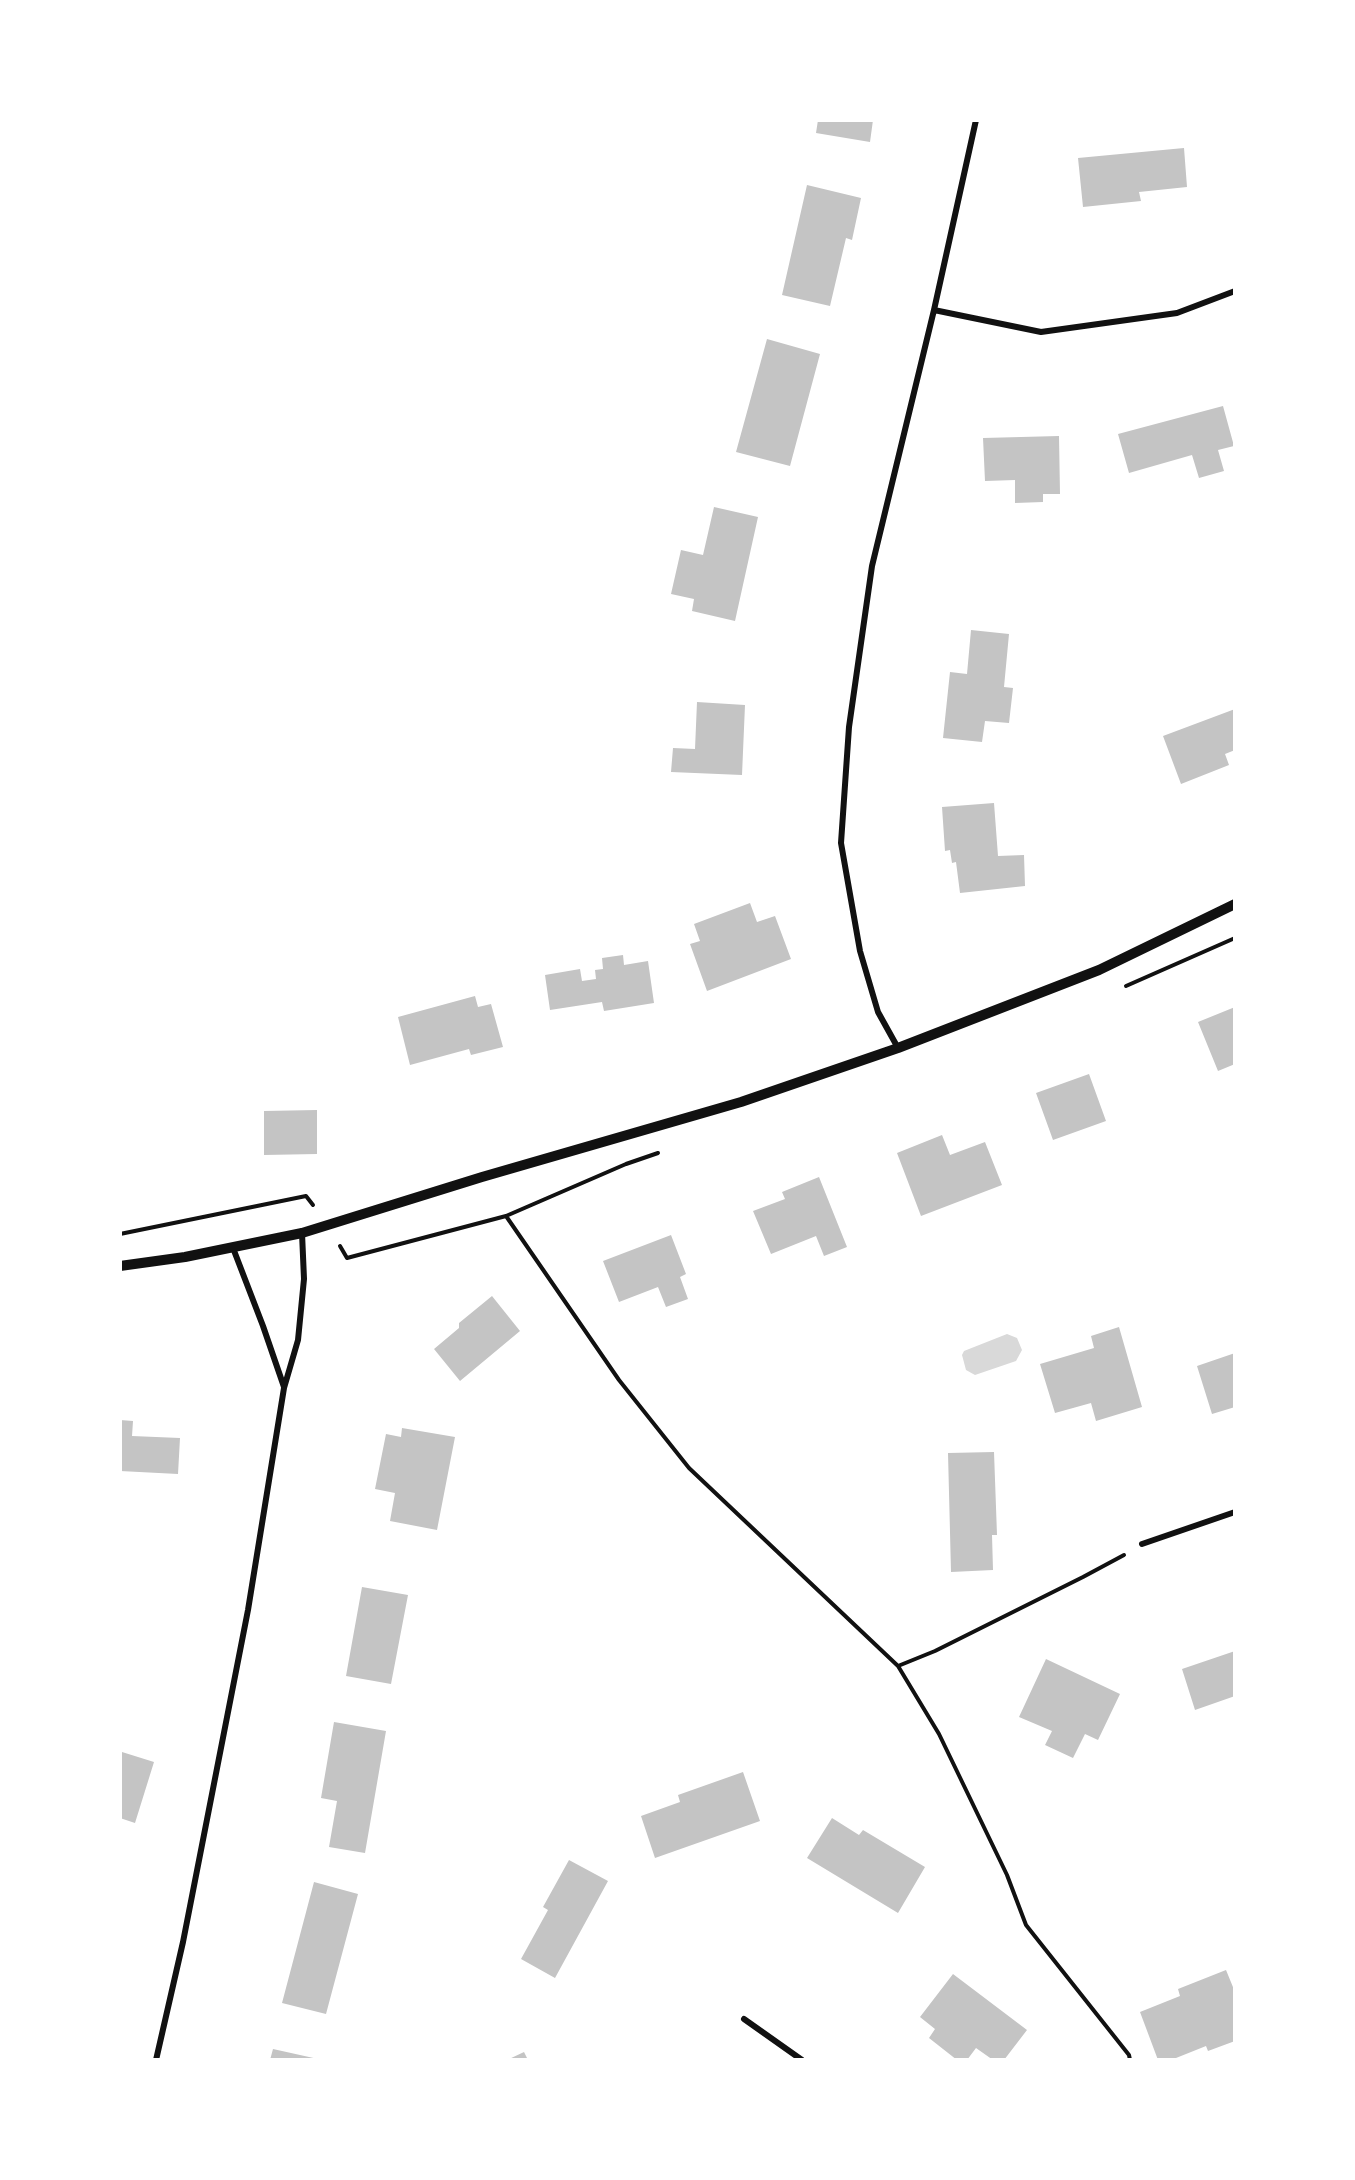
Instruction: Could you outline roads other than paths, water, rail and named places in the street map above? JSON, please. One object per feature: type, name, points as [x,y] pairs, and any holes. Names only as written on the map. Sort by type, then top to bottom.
[{"type":"street","points":[[898,1048],[878,1012],[863,961],[841,843],[849,727],[872,566],[934,310],[976,120]]},
{"type":"street","points":[[934,310],[1041,332],[1177,313],[1235,291]]},
{"type":"street","points":[[120,1266],[185,1257],[302,1233],[741,1101],[898,1048],[1099,970],[1235,904]]},
{"type":"street","points":[[156,2060],[183,1942],[248,1610],[284,1388],[298,1340],[304,1279],[302,1233]]},
{"type":"street","points":[[233,1248],[284,1388]]},
{"type":"street","points":[[1142,1544],[1235,1512]]},
{"type":"street","points":[[744,2019],[802,2060]]}]
